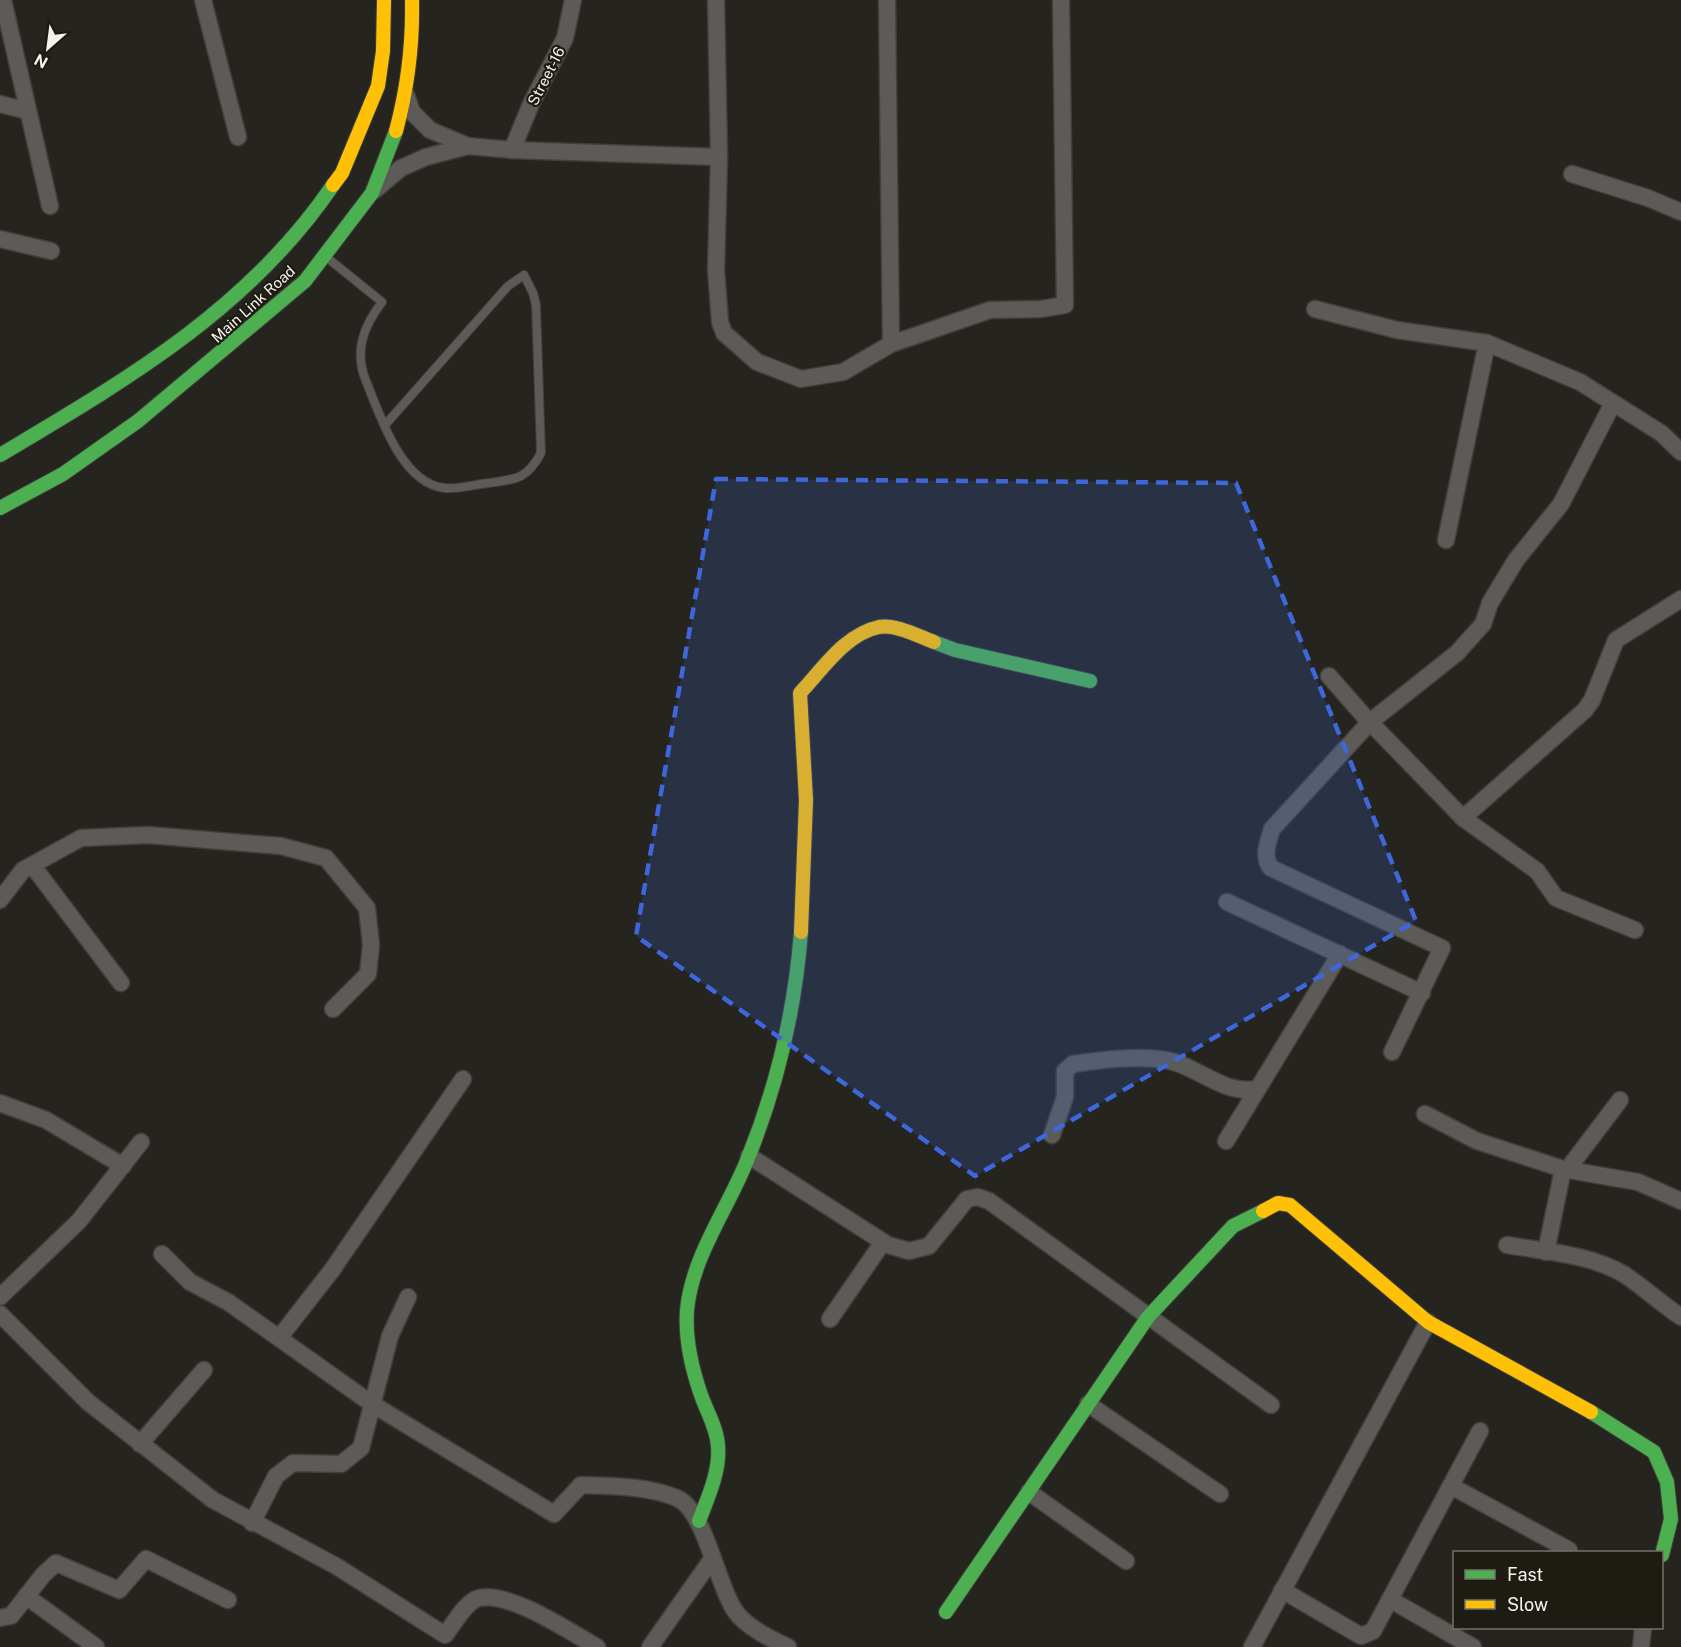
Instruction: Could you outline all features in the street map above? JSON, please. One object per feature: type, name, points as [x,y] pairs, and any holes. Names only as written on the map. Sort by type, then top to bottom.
[{"type":"street","points":[[3,0],[50,206]]},
{"type":"street","points":[[203,0],[238,137]]},
{"type":"street","name":"Main Link Road","points":[[0,455],[164,352],[250,285],[286,251],[324,205],[358,146],[379,83],[384,0]]},
{"type":"street","name":"Main Link Road","points":[[0,508],[63,474],[138,421],[305,281],[372,193],[393,142],[406,95],[413,46],[412,0]]},
{"type":"street","name":"Street-16","points":[[512,150],[531,104],[565,38],[573,0]]},
{"type":"street","points":[[716,0],[719,157],[716,270],[720,322],[724,333],[757,362],[770,369],[801,379],[843,372],[891,344],[990,310],[1041,309],[1065,305],[1061,0]]},
{"type":"street","points":[[887,0],[891,344]]},
{"type":"street","points":[[406,95],[412,112],[430,130],[468,146],[512,150],[719,157]]},
{"type":"street","points":[[0,104],[28,111]]},
{"type":"street","points":[[372,193],[401,168],[426,157],[468,146]]},
{"type":"street","points":[[1572,174],[1648,198],[1681,212]]},
{"type":"street","points":[[0,239],[51,251]]},
{"type":"street","points":[[1315,309],[1397,330],[1487,343],[1580,382],[1661,433],[1681,452]]},
{"type":"street","points":[[1446,540],[1487,343]]},
{"type":"street","points":[[1392,1052],[1442,948],[1271,868],[1267,863],[1272,830],[1370,722],[1457,653],[1467,639],[1475,635],[1483,624],[1490,603],[1516,560],[1561,504],[1613,403]]},
{"type":"street","points":[[1463,818],[1585,710],[1592,700],[1616,640],[1681,598]]},
{"type":"street","points":[[699,1521],[717,1467],[717,1438],[700,1392],[689,1342],[687,1304],[703,1257],[749,1156],[786,1043],[799,966],[808,785],[799,702],[801,693],[850,640],[880,627],[904,631],[955,650],[1090,681]]},
{"type":"street","points":[[1329,676],[1463,818],[1537,871],[1556,898],[1635,930]]},
{"type":"street","points":[[0,900],[23,870],[81,838],[148,835],[281,846],[326,858],[367,908],[371,945],[368,974],[333,1009]]},
{"type":"street","points":[[32,865],[121,983]]},
{"type":"street","points":[[1227,902],[1422,993]]},
{"type":"street","points":[[1226,1141],[1340,954]]},
{"type":"street","points":[[1052,1135],[1065,1097],[1065,1071],[1073,1064],[1147,1058],[1166,1060],[1184,1065],[1229,1088],[1244,1091],[1256,1089]]},
{"type":"street","points":[[279,1338],[332,1270],[463,1078]]},
{"type":"street","points":[[1546,1252],[1565,1170],[1620,1100]]},
{"type":"street","points":[[0,1102],[46,1120],[123,1166]]},
{"type":"street","points":[[1425,1114],[1477,1141],[1565,1170],[1638,1182],[1681,1202]]},
{"type":"street","points":[[0,1297],[79,1221],[141,1142]]},
{"type":"street","points":[[749,1156],[883,1242],[909,1251],[929,1246],[967,1199],[978,1197],[989,1201],[1271,1405]]},
{"type":"street","points":[[946,1612],[1148,1317],[1233,1226],[1278,1203],[1290,1205],[1428,1322],[1616,1426],[1654,1452],[1667,1482],[1671,1519],[1663,1551]]},
{"type":"street","points":[[830,1319],[883,1242]]},
{"type":"street","points":[[1508,1245],[1579,1257],[1610,1267],[1681,1317]]},
{"type":"street","points":[[162,1254],[190,1282],[228,1302],[372,1404],[554,1514],[581,1485],[632,1487],[679,1499],[699,1521],[712,1559],[735,1612],[767,1637],[788,1647]]},
{"type":"street","points":[[252,1522],[276,1476],[293,1463],[341,1464],[361,1448],[390,1336],[408,1297]]},
{"type":"street","points":[[0,1314],[88,1402],[213,1500],[336,1566],[445,1635],[469,1605],[479,1598],[513,1601],[597,1647]]},
{"type":"street","points":[[1252,1647],[1428,1322]]},
{"type":"street","points":[[140,1444],[204,1370]]},
{"type":"street","points":[[1088,1404],[1220,1494]]},
{"type":"street","points":[[1282,1590],[1361,1636],[1373,1631],[1480,1431]]},
{"type":"street","points":[[1451,1486],[1569,1550]]},
{"type":"street","points":[[1029,1492],[1126,1561]]},
{"type":"street","points":[[0,1618],[11,1616],[56,1563],[119,1590],[146,1558],[228,1600]]},
{"type":"street","points":[[650,1647],[712,1559]]},
{"type":"street","points":[[26,1596],[96,1647]]},
{"type":"street","points":[[1391,1600],[1473,1647]]},
{"type":"street","points":[[1641,1647],[1643,1629]]},
{"type":"lane","points":[[325,256],[382,302],[363,337],[358,356],[363,375],[385,425],[405,465],[444,488],[515,479],[532,471],[541,453],[538,321],[534,293],[524,275],[508,286],[385,425]]},
{"type":"highlighted area","points":[[716,479],[1236,483],[1416,921],[975,1176],[636,936]]},
{"type":"traffic: fast","points":[[0,508],[63,474],[138,421],[305,281],[372,193],[396,131]]},
{"type":"traffic: fast","points":[[0,455],[139,369],[224,305],[263,269],[300,229],[333,185]]},
{"type":"traffic: fast","points":[[934,642],[955,650],[1090,681]]},
{"type":"traffic: fast","points":[[699,1521],[715,1475],[718,1446],[714,1426],[703,1401],[690,1353],[687,1331],[690,1290],[703,1251],[748,1158],[768,1103],[789,1018],[801,932]]},
{"type":"traffic: fast","points":[[946,1612],[1148,1317],[1233,1226],[1263,1211]]},
{"type":"traffic: fast","points":[[1591,1412],[1654,1452],[1667,1482],[1671,1519],[1663,1551]]},
{"type":"traffic: slow","points":[[333,185],[342,173],[378,86],[383,51],[384,0]]},
{"type":"traffic: slow","points":[[396,131],[409,66],[412,0]]},
{"type":"traffic: slow","points":[[801,932],[806,800],[800,693],[835,654],[855,637],[867,631],[879,627],[893,627],[934,642]]},
{"type":"traffic: slow","points":[[1263,1211],[1278,1203],[1290,1205],[1428,1322],[1591,1412]]}]
